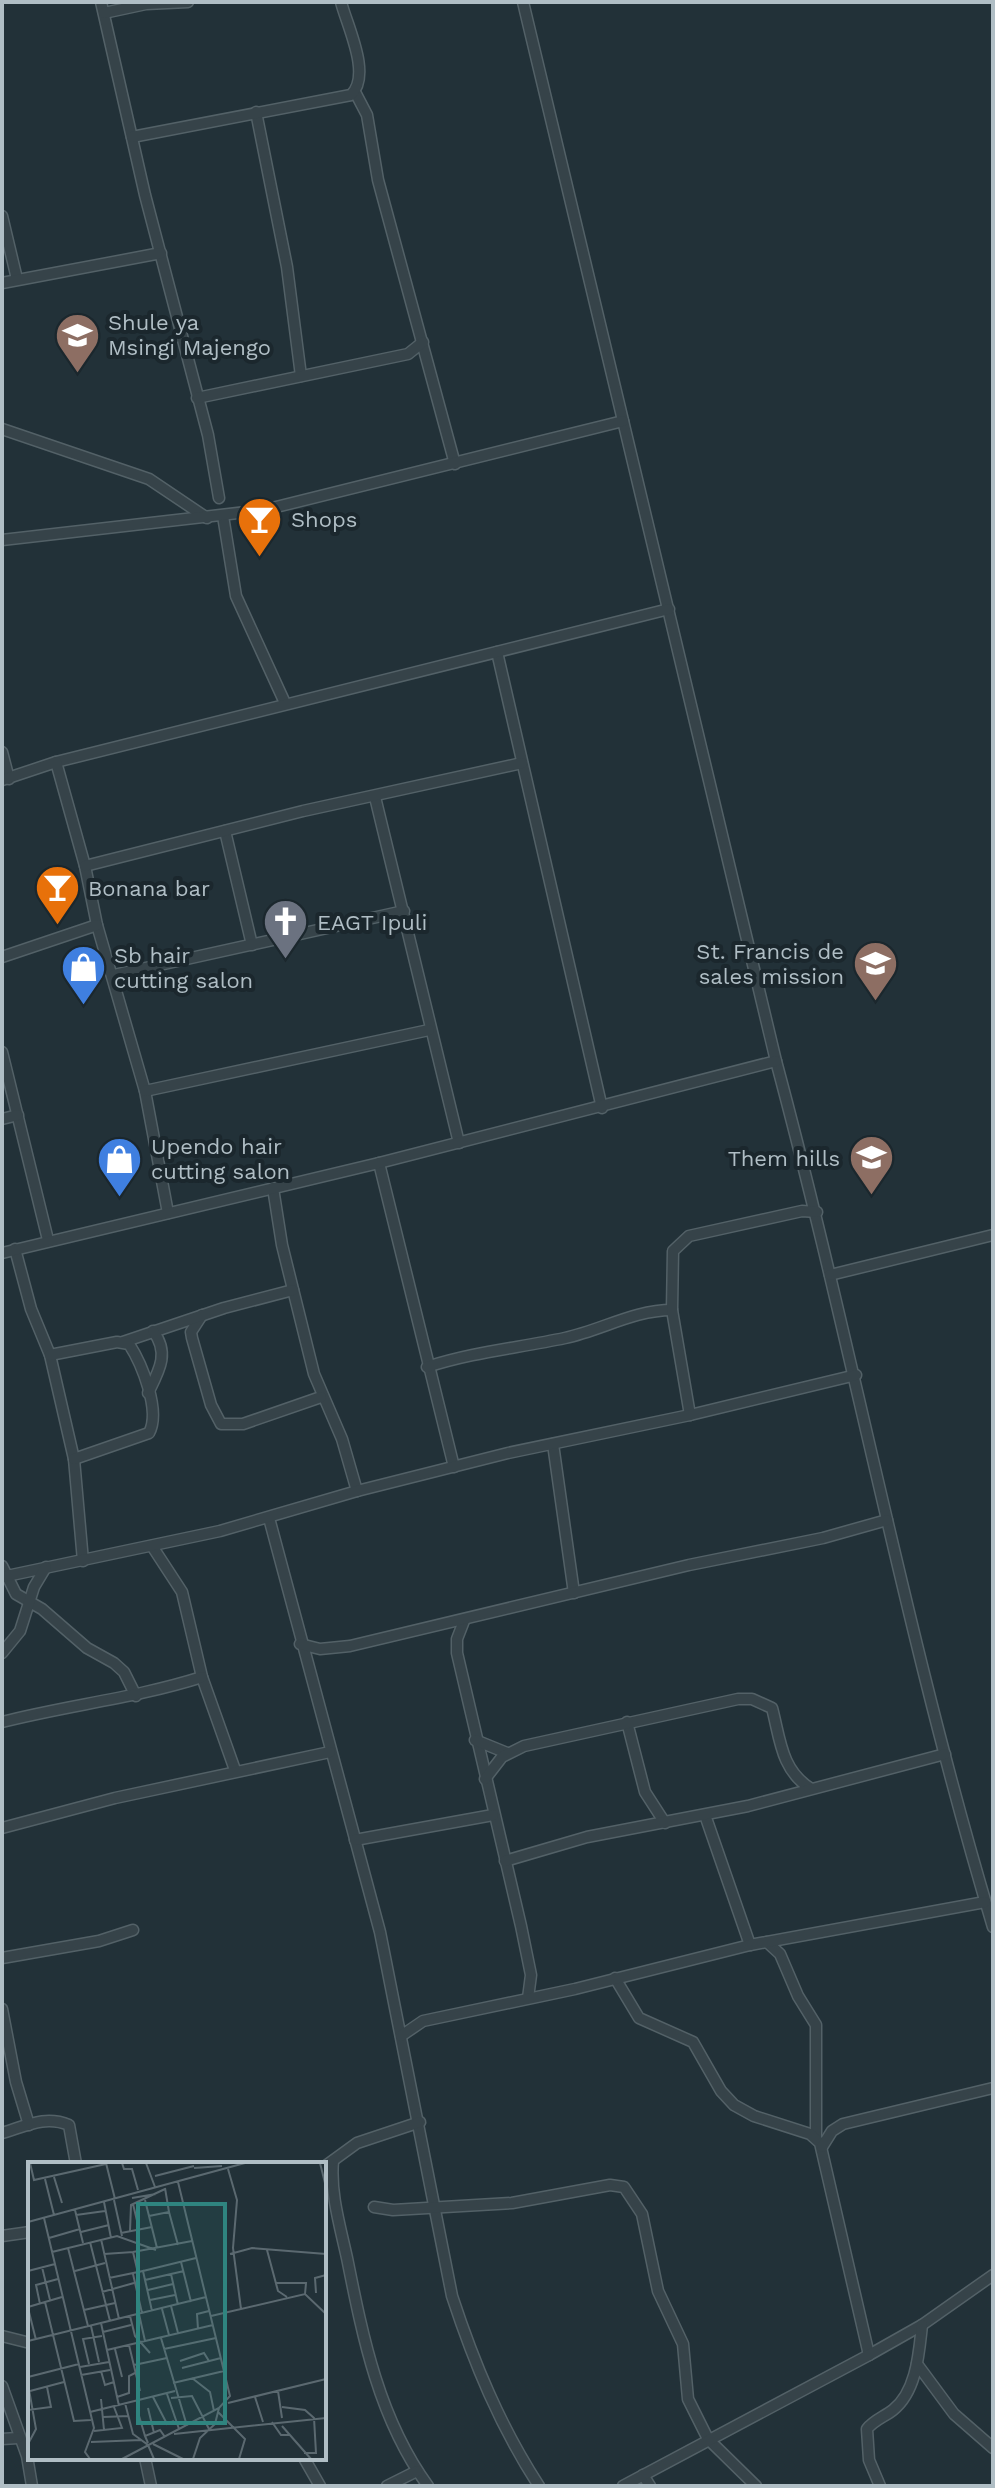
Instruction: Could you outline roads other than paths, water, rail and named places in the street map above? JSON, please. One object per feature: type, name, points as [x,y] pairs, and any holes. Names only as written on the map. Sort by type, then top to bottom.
[{"type":"street","points":[[188,2],[102,8],[219,498]]},
{"type":"street","points":[[341,2],[358,63],[355,92],[367,115],[378,180],[455,464]]},
{"type":"street","points":[[523,2],[776,1061],[817,1212],[887,1520],[945,1754],[993,1927]]},
{"type":"street","points":[[132,137],[256,112],[332,101],[355,92]]},
{"type":"street","points":[[256,112],[287,267],[301,376]]},
{"type":"street","points":[[2,216],[17,279]]},
{"type":"street","points":[[2,283],[161,253]]},
{"type":"street","points":[[197,398],[408,354],[423,342]]},
{"type":"street","points":[[408,354],[429,363]]},
{"type":"street","points":[[2,540],[264,510],[301,498],[455,464],[623,421]]},
{"type":"street","points":[[2,429],[149,479],[207,518]]},
{"type":"street","points":[[223,516],[236,596],[285,703]]},
{"type":"street","points":[[2,752],[5,780],[56,762],[285,703],[669,609]]},
{"type":"street","points":[[497,652],[602,1108]]},
{"type":"street","points":[[56,762],[85,866],[97,925],[114,975],[145,1091],[168,1213]]},
{"type":"street","points":[[85,866],[522,763]]},
{"type":"street","points":[[375,797],[404,911],[429,1030],[459,1143]]},
{"type":"street","points":[[225,831],[252,945]]},
{"type":"street","points":[[114,975],[404,911]]},
{"type":"street","points":[[2,957],[97,925]]},
{"type":"street","points":[[145,1091],[429,1030]]},
{"type":"street","points":[[2,1052],[48,1240]]},
{"type":"street","points":[[2,1253],[602,1108],[776,1061]]},
{"type":"street","points":[[2,1119],[18,1115]]},
{"type":"street","points":[[379,1163],[454,1467]]},
{"type":"street","points":[[273,1188],[293,1290],[321,1397],[342,1439],[357,1491]]},
{"type":"street","points":[[690,1415],[672,1310],[671,1257],[689,1236],[802,1211],[817,1212]]},
{"type":"street","points":[[830,1275],[993,1235]]},
{"type":"street","points":[[15,1249],[31,1309],[50,1355],[74,1459],[83,1561]]},
{"type":"street","points":[[50,1355],[123,1342],[202,1315],[293,1290]]},
{"type":"street","points":[[427,1367],[471,1353],[566,1338],[650,1310],[672,1310]]},
{"type":"street","points":[[202,1315],[192,1329],[192,1338],[211,1405],[221,1424],[243,1424],[321,1397]]},
{"type":"street","points":[[148,1393],[163,1356],[162,1343],[153,1331]]},
{"type":"street","points":[[74,1459],[149,1433],[152,1411],[148,1393],[132,1349],[123,1342]]},
{"type":"street","points":[[136,1696],[124,1672],[87,1648],[42,1609],[28,1603],[13,1589],[4,1573],[152,1546],[269,1518],[357,1491],[454,1467],[856,1375]]},
{"type":"street","points":[[553,1444],[574,1593]]},
{"type":"street","points":[[269,1518],[300,1644],[380,1932],[420,2122],[449,2284],[471,2353],[495,2410],[539,2486]]},
{"type":"street","points":[[300,1644],[332,1649],[464,1621],[689,1565],[823,1538],[887,1520]]},
{"type":"street","points":[[152,1546],[182,1592],[202,1677],[235,1770]]},
{"type":"street","points":[[2,1653],[20,1631],[28,1603],[46,1567]]},
{"type":"street","points":[[464,1621],[456,1647],[531,1975],[528,1998]]},
{"type":"street","points":[[436,1627],[456,1647]]},
{"type":"street","points":[[2,1722],[51,1709],[136,1696],[202,1677]]},
{"type":"street","points":[[485,1779],[507,1753],[627,1722],[718,1702],[752,1699],[772,1708],[784,1759],[790,1771],[810,1788]]},
{"type":"street","points":[[627,1722],[645,1792],[665,1823]]},
{"type":"street","points":[[475,1740],[507,1753]]},
{"type":"street","points":[[2,1828],[235,1770],[330,1752]]},
{"type":"street","points":[[505,1861],[587,1837],[705,1815],[945,1754]]},
{"type":"street","points":[[355,1840],[493,1815]]},
{"type":"street","points":[[705,1815],[750,1945]]},
{"type":"street","points":[[401,2036],[423,2021],[750,1945],[985,1902]]},
{"type":"street","points":[[2,1958],[99,1941],[133,1930]]},
{"type":"street","points":[[767,1942],[780,1954],[798,1996],[816,2025],[819,2142],[869,2355]]},
{"type":"street","points":[[615,1978],[639,2018],[693,2042],[721,2091],[734,2105],[819,2142]]},
{"type":"street","points":[[2,2009],[16,2082],[29,2125]]},
{"type":"street","points":[[819,2142],[843,2124],[993,2088]]},
{"type":"street","points":[[2,2133],[56,2119],[69,2125],[76,2162]]},
{"type":"street","points":[[420,2122],[357,2143],[329,2164],[376,2384],[394,2428],[428,2486]]},
{"type":"street","points":[[374,2207],[393,2210],[434,2205],[512,2203],[610,2185],[628,2191],[642,2214],[658,2291],[683,2344],[688,2399],[708,2439],[756,2486]]},
{"type":"street","points":[[2,2236],[28,2232]]},
{"type":"street","points":[[623,2486],[922,2325],[993,2275]]},
{"type":"street","points":[[880,2486],[868,2456],[868,2427],[900,2403],[917,2364],[922,2325]]},
{"type":"street","points":[[2,2336],[28,2342]]},
{"type":"street","points":[[917,2364],[954,2414],[993,2448]]},
{"type":"street","points":[[2,2386],[18,2438],[27,2456],[32,2486]]},
{"type":"street","points":[[2,2439],[18,2438]]},
{"type":"street","points":[[145,2460],[151,2486]]},
{"type":"street","points":[[305,2460],[320,2486]]},
{"type":"street","points":[[387,2486],[417,2471]]},
{"type":"street","points":[[643,2475],[650,2486]]},
{"type":"place","name":"Shule ya Msingi Majengo","points":[[77,374]]},
{"type":"place","name":"Shops","points":[[260,558]]},
{"type":"place","name":"Bonana bar","points":[[57,927]]},
{"type":"place","name":"EAGT Ipuli","points":[[286,961]]},
{"type":"place","name":"St. Francis de sales mission","points":[[875,1003]]},
{"type":"place","name":"Sb hair cutting salon","points":[[83,1007]]},
{"type":"place","name":"Them hills","points":[[871,1197]]},
{"type":"place","name":"Upendo hair cutting salon","points":[[120,1198]]}]
